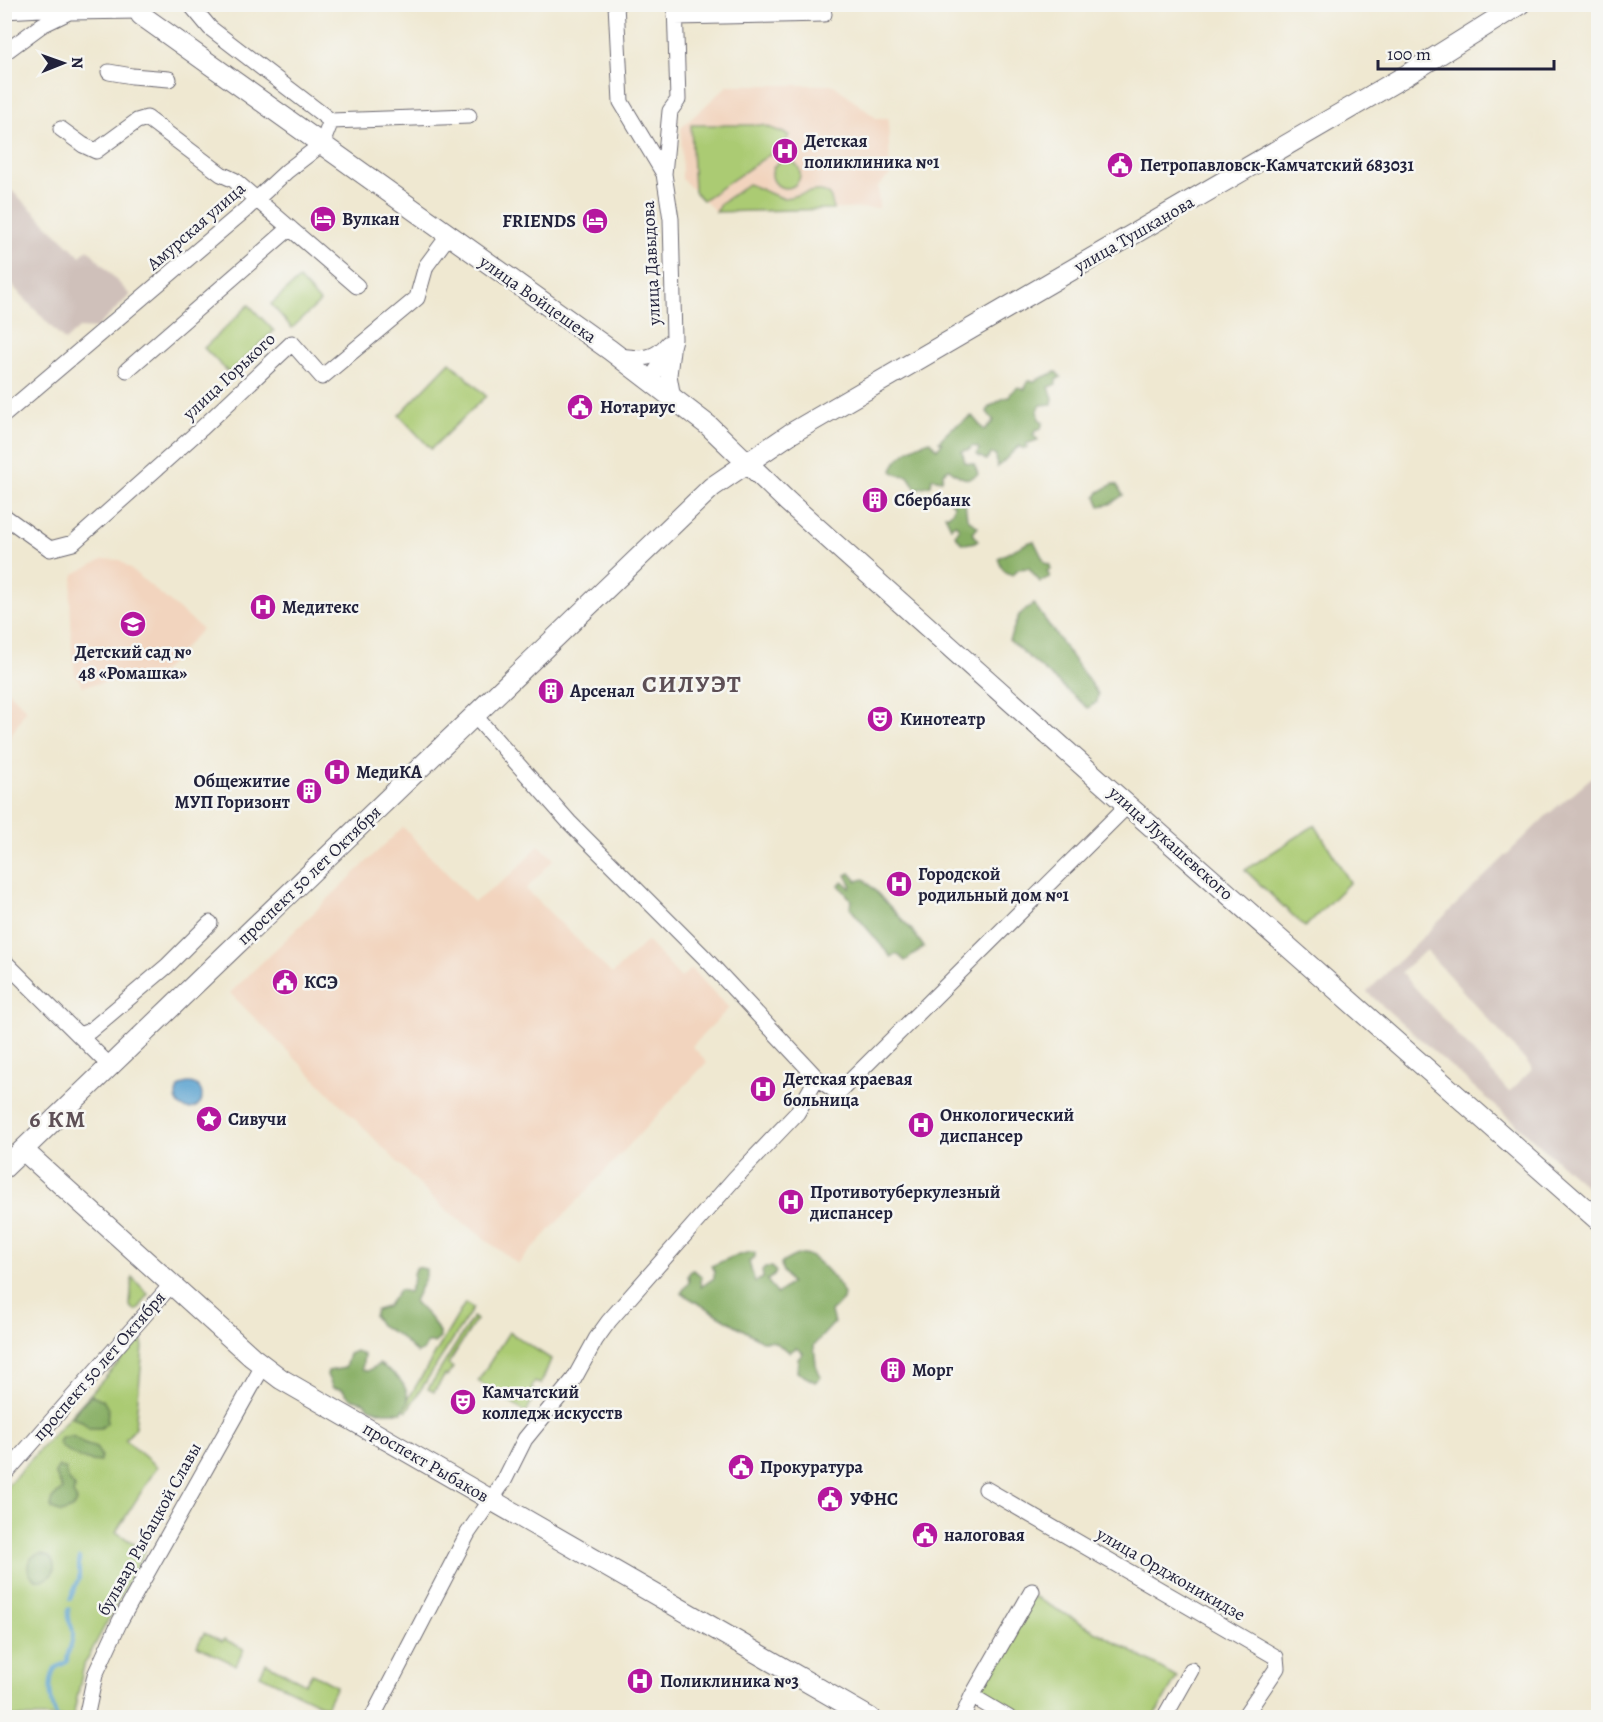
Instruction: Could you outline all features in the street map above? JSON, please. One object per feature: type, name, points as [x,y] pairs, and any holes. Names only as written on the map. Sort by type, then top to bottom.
[{"type":"main road","name":"улица Тушканова","points":[[747,462],[790,434],[1405,76],[1520,4]]},
{"type":"main road","name":"улица Войцешека","points":[[138,8],[141,15],[619,356],[709,426],[747,462]]},
{"type":"main road","name":"проспект 50 лет Октября","points":[[4,1168],[702,494],[747,462]]},
{"type":"main road","name":"улица Лукашевского","points":[[747,462],[788,502],[1599,1220]]},
{"type":"main road","name":"проспект Рыбаков","points":[[23,1150],[263,1366],[859,1715]]},
{"type":"street","points":[[190,4],[210,28],[331,121],[469,116]]},
{"type":"street","name":"улица Давыдова","points":[[616,4],[621,102],[664,174],[671,219],[675,330],[672,347],[650,380]]},
{"type":"street","points":[[4,11],[138,8]]},
{"type":"street","points":[[4,53],[34,30],[72,10]]},
{"type":"street","points":[[664,174],[670,111],[678,100],[675,11],[824,14]]},
{"type":"street","points":[[109,72],[169,79]]},
{"type":"street","points":[[61,129],[83,145],[96,151],[137,121],[147,118],[220,174],[234,180],[357,286]]},
{"type":"street","points":[[322,144],[331,121]]},
{"type":"street","name":"Амурская улица","points":[[4,415],[95,339],[287,171],[322,144]]},
{"type":"street","points":[[127,370],[290,228]]},
{"type":"street","name":"улица Горького","points":[[4,516],[50,549],[74,543],[124,500],[292,343],[322,377],[417,298],[426,266],[449,235]]},
{"type":"street","points":[[619,356],[645,358],[654,356],[662,351],[675,330]]},
{"type":"street","points":[[672,347],[669,375],[673,398]]},
{"type":"street","points":[[474,715],[569,822],[704,957],[817,1078],[838,1093],[1129,804]]},
{"type":"street","points":[[79,1035],[90,1031],[167,966],[210,923]]},
{"type":"street","points":[[4,961],[110,1066]]},
{"type":"street","points":[[372,1718],[468,1533],[504,1481],[525,1439],[574,1379],[596,1339],[609,1321],[735,1178],[797,1113],[817,1078]]},
{"type":"street","name":"проспект 50 лет Октября","points":[[4,1474],[171,1285]]},
{"type":"street","name":"бульвар Рыбацкой Славы","points":[[86,1718],[95,1676],[120,1621],[263,1366]]},
{"type":"street","name":"улица Орджоникидзе","points":[[986,1489],[1276,1658],[1277,1668],[1243,1718]]},
{"type":"street","points":[[962,1718],[972,1696],[1032,1591]]},
{"type":"street","points":[[1164,1718],[1191,1670]]},
{"type":"street","points":[[972,1696],[1009,1718]]},
{"type":"shaded area","name":"Детская поликлиника №1","points":[[728,85],[834,85],[876,118],[888,118],[890,175],[878,186],[879,208],[716,212],[682,179],[681,128]]},
{"type":"shaded area","points":[[4,183],[80,256],[88,249],[130,295],[95,329],[79,328],[65,341],[5,278]]},
{"type":"shaded area","name":"Детский сад № 48 «Ромашка»","points":[[104,559],[120,560],[202,629],[160,674],[83,686],[75,675],[70,597],[74,574]]},
{"type":"shaded area","points":[[5,687],[26,709],[5,747]]},
{"type":"shaded area","points":[[1598,772],[1598,1197],[1367,992],[1545,817]],"holes":[[[1426,950],[1533,1069],[1509,1092],[1401,972]]]},
{"type":"shaded area","points":[[403,827],[474,902],[511,875],[539,845],[554,859],[526,889],[612,974],[647,941],[681,978],[691,969],[729,1008],[692,1046],[707,1062],[518,1264],[440,1205],[230,993]]},
{"type":"green space","points":[[691,125],[763,125],[789,135],[785,144],[703,200],[694,191]]},
{"type":"green space","points":[[786,160],[796,164],[800,174],[796,184],[786,188],[776,184],[772,174],[776,164]]},
{"type":"green space","points":[[748,184],[783,198],[821,191],[827,193],[831,199],[833,209],[716,212],[720,204]]},
{"type":"green space","points":[[299,279],[320,302],[292,328],[271,304]]},
{"type":"green space","points":[[249,305],[274,331],[229,373],[204,348]]},
{"type":"green space","points":[[450,362],[486,396],[431,449],[399,415]]},
{"type":"green space","points":[[1056,372],[1061,377],[1056,380],[1056,384],[1049,387],[1053,398],[1052,404],[1041,405],[1038,410],[1039,419],[1043,422],[1041,428],[1037,429],[1033,435],[1038,440],[1026,444],[1027,447],[1023,449],[1020,446],[997,467],[996,455],[991,454],[986,460],[977,455],[979,448],[972,446],[962,451],[965,462],[974,464],[978,474],[974,477],[966,478],[949,469],[943,473],[942,480],[932,478],[931,485],[916,489],[908,476],[898,475],[892,471],[897,460],[919,445],[931,441],[937,449],[942,443],[939,441],[952,428],[972,416],[984,430],[994,421],[987,412],[989,407],[1009,397],[1018,387],[1025,389],[1028,381],[1034,381]]},
{"type":"green space","points":[[1113,484],[1117,485],[1123,495],[1110,504],[1100,506],[1096,497],[1099,492]]},
{"type":"green space","points":[[958,493],[964,494],[967,518],[978,527],[973,533],[978,541],[962,543],[955,534],[959,530],[957,525],[951,527],[945,515],[949,515],[953,510],[954,504],[950,502],[950,497]]},
{"type":"green space","points":[[1034,541],[1045,563],[1050,565],[1051,569],[1047,571],[1050,577],[1040,582],[1029,568],[1018,569],[1013,575],[1003,569],[998,558]]},
{"type":"green space","points":[[1034,604],[1098,694],[1097,702],[1088,708],[1009,640],[1019,615]]},
{"type":"green space","points":[[1315,825],[1350,882],[1305,927],[1245,870]]},
{"type":"green space","points":[[850,873],[857,881],[864,879],[911,929],[924,947],[905,961],[897,954],[891,957],[850,908],[852,901],[839,885],[843,882],[850,888],[851,884],[846,875]]},
{"type":"green space","points":[[750,1252],[755,1253],[749,1262],[755,1282],[763,1278],[762,1270],[765,1267],[772,1267],[776,1272],[767,1280],[777,1294],[791,1283],[782,1270],[781,1263],[804,1254],[821,1264],[844,1294],[843,1300],[831,1312],[834,1323],[814,1345],[816,1365],[821,1377],[815,1382],[797,1372],[798,1359],[803,1353],[796,1348],[790,1352],[772,1341],[762,1341],[681,1293],[689,1282],[688,1275],[692,1270],[702,1277],[701,1287],[714,1278],[711,1266]]},
{"type":"green space","points":[[417,1267],[426,1269],[426,1276],[414,1301],[433,1322],[440,1338],[434,1343],[427,1343],[424,1350],[417,1353],[399,1336],[380,1325],[374,1316],[376,1310],[387,1307],[399,1290],[409,1292],[414,1279],[413,1273]]},
{"type":"green space","points":[[132,1277],[148,1294],[139,1309],[135,1311],[130,1306]]},
{"type":"green space","points":[[465,1303],[473,1308],[407,1411],[403,1408]]},
{"type":"green space","points":[[473,1317],[476,1320],[448,1364],[453,1368],[447,1376],[445,1375],[434,1392],[428,1389]]},
{"type":"green space","points":[[509,1332],[551,1359],[541,1384],[534,1382],[531,1389],[536,1392],[526,1413],[478,1381]]},
{"type":"green space","points":[[140,1339],[143,1348],[135,1428],[125,1440],[157,1467],[116,1532],[145,1551],[84,1665],[73,1717],[5,1717],[5,1488]]},
{"type":"green space","points":[[356,1351],[364,1355],[362,1370],[368,1371],[379,1364],[400,1379],[406,1389],[408,1402],[402,1412],[382,1412],[369,1407],[364,1402],[350,1398],[342,1389],[333,1388],[327,1375],[328,1371],[345,1368],[349,1354]]},
{"type":"green space","points":[[92,1395],[103,1400],[108,1409],[107,1423],[101,1428],[89,1428],[82,1421],[72,1418],[80,1406]]},
{"type":"green space","points":[[70,1436],[96,1448],[101,1455],[100,1461],[84,1459],[59,1443],[61,1438]]},
{"type":"green space","points":[[58,1467],[65,1468],[68,1479],[75,1488],[73,1493],[77,1501],[72,1509],[61,1513],[52,1509],[51,1506],[52,1500],[62,1489],[55,1473]]},
{"type":"green space","points":[[41,1554],[50,1558],[54,1567],[50,1576],[41,1580],[32,1576],[28,1567],[32,1558]]},
{"type":"green space","points":[[1033,1596],[1177,1677],[1154,1717],[1032,1717],[981,1689]]},
{"type":"green space","points":[[204,1633],[222,1642],[224,1639],[244,1649],[236,1665],[197,1646]]},
{"type":"green space","points":[[266,1663],[305,1684],[312,1673],[336,1686],[326,1707],[260,1675]]},
{"type":"water","points":[[189,1083],[198,1087],[202,1096],[198,1105],[189,1109],[180,1105],[176,1096],[180,1087]]},
{"type":"waterway","points":[[70,1599],[79,1579],[79,1558]]},
{"type":"waterway","points":[[57,1718],[51,1699],[50,1686],[55,1668],[67,1662],[73,1636],[68,1619],[69,1609]]},
{"type":"place","name":"Детская поликлиника №1","points":[[785,151]]},
{"type":"place","name":"Петропавловск-Камчатский 683031","points":[[1120,165]]},
{"type":"place","name":"Вулкан","points":[[323,219]]},
{"type":"place","name":"FRIENDS","points":[[595,221]]},
{"type":"place","name":"Нотариус","points":[[580,407]]},
{"type":"place","name":"Сбербанк","points":[[875,500]]},
{"type":"place","name":"Медитекс","points":[[263,607]]},
{"type":"place","name":"Детский сад № 48 «Ромашка»","points":[[133,624]]},
{"type":"place","name":"Арсенал","points":[[551,691]]},
{"type":"place","name":"Кинотеатр","points":[[880,719]]},
{"type":"place","name":"МедиКА","points":[[337,772]]},
{"type":"place","name":"Общежитие МУП Горизонт","points":[[309,791]]},
{"type":"place","name":"Городской родильный дом №1","points":[[899,884]]},
{"type":"place","name":"КСЭ","points":[[285,982]]},
{"type":"place","name":"Детская краевая больница","points":[[763,1089]]},
{"type":"place","name":"Сивучи","points":[[209,1119]]},
{"type":"place","name":"Онкологический диспансер","points":[[921,1125]]},
{"type":"place","name":"Противотуберкулезный диспансер","points":[[791,1202]]},
{"type":"place","name":"Морг","points":[[893,1370]]},
{"type":"place","name":"Камчатский колледж искусств","points":[[463,1402]]},
{"type":"place","name":"Прокуратура","points":[[741,1467]]},
{"type":"place","name":"УФНС","points":[[830,1499]]},
{"type":"place","name":"налоговая","points":[[925,1535]]},
{"type":"place","name":"Поликлиника №3","points":[[640,1681]]},
{"type":"district","name":"СИЛУЭТ","points":[[692,684]]},
{"type":"district","name":"6 КМ","points":[[58,1119]]}]
